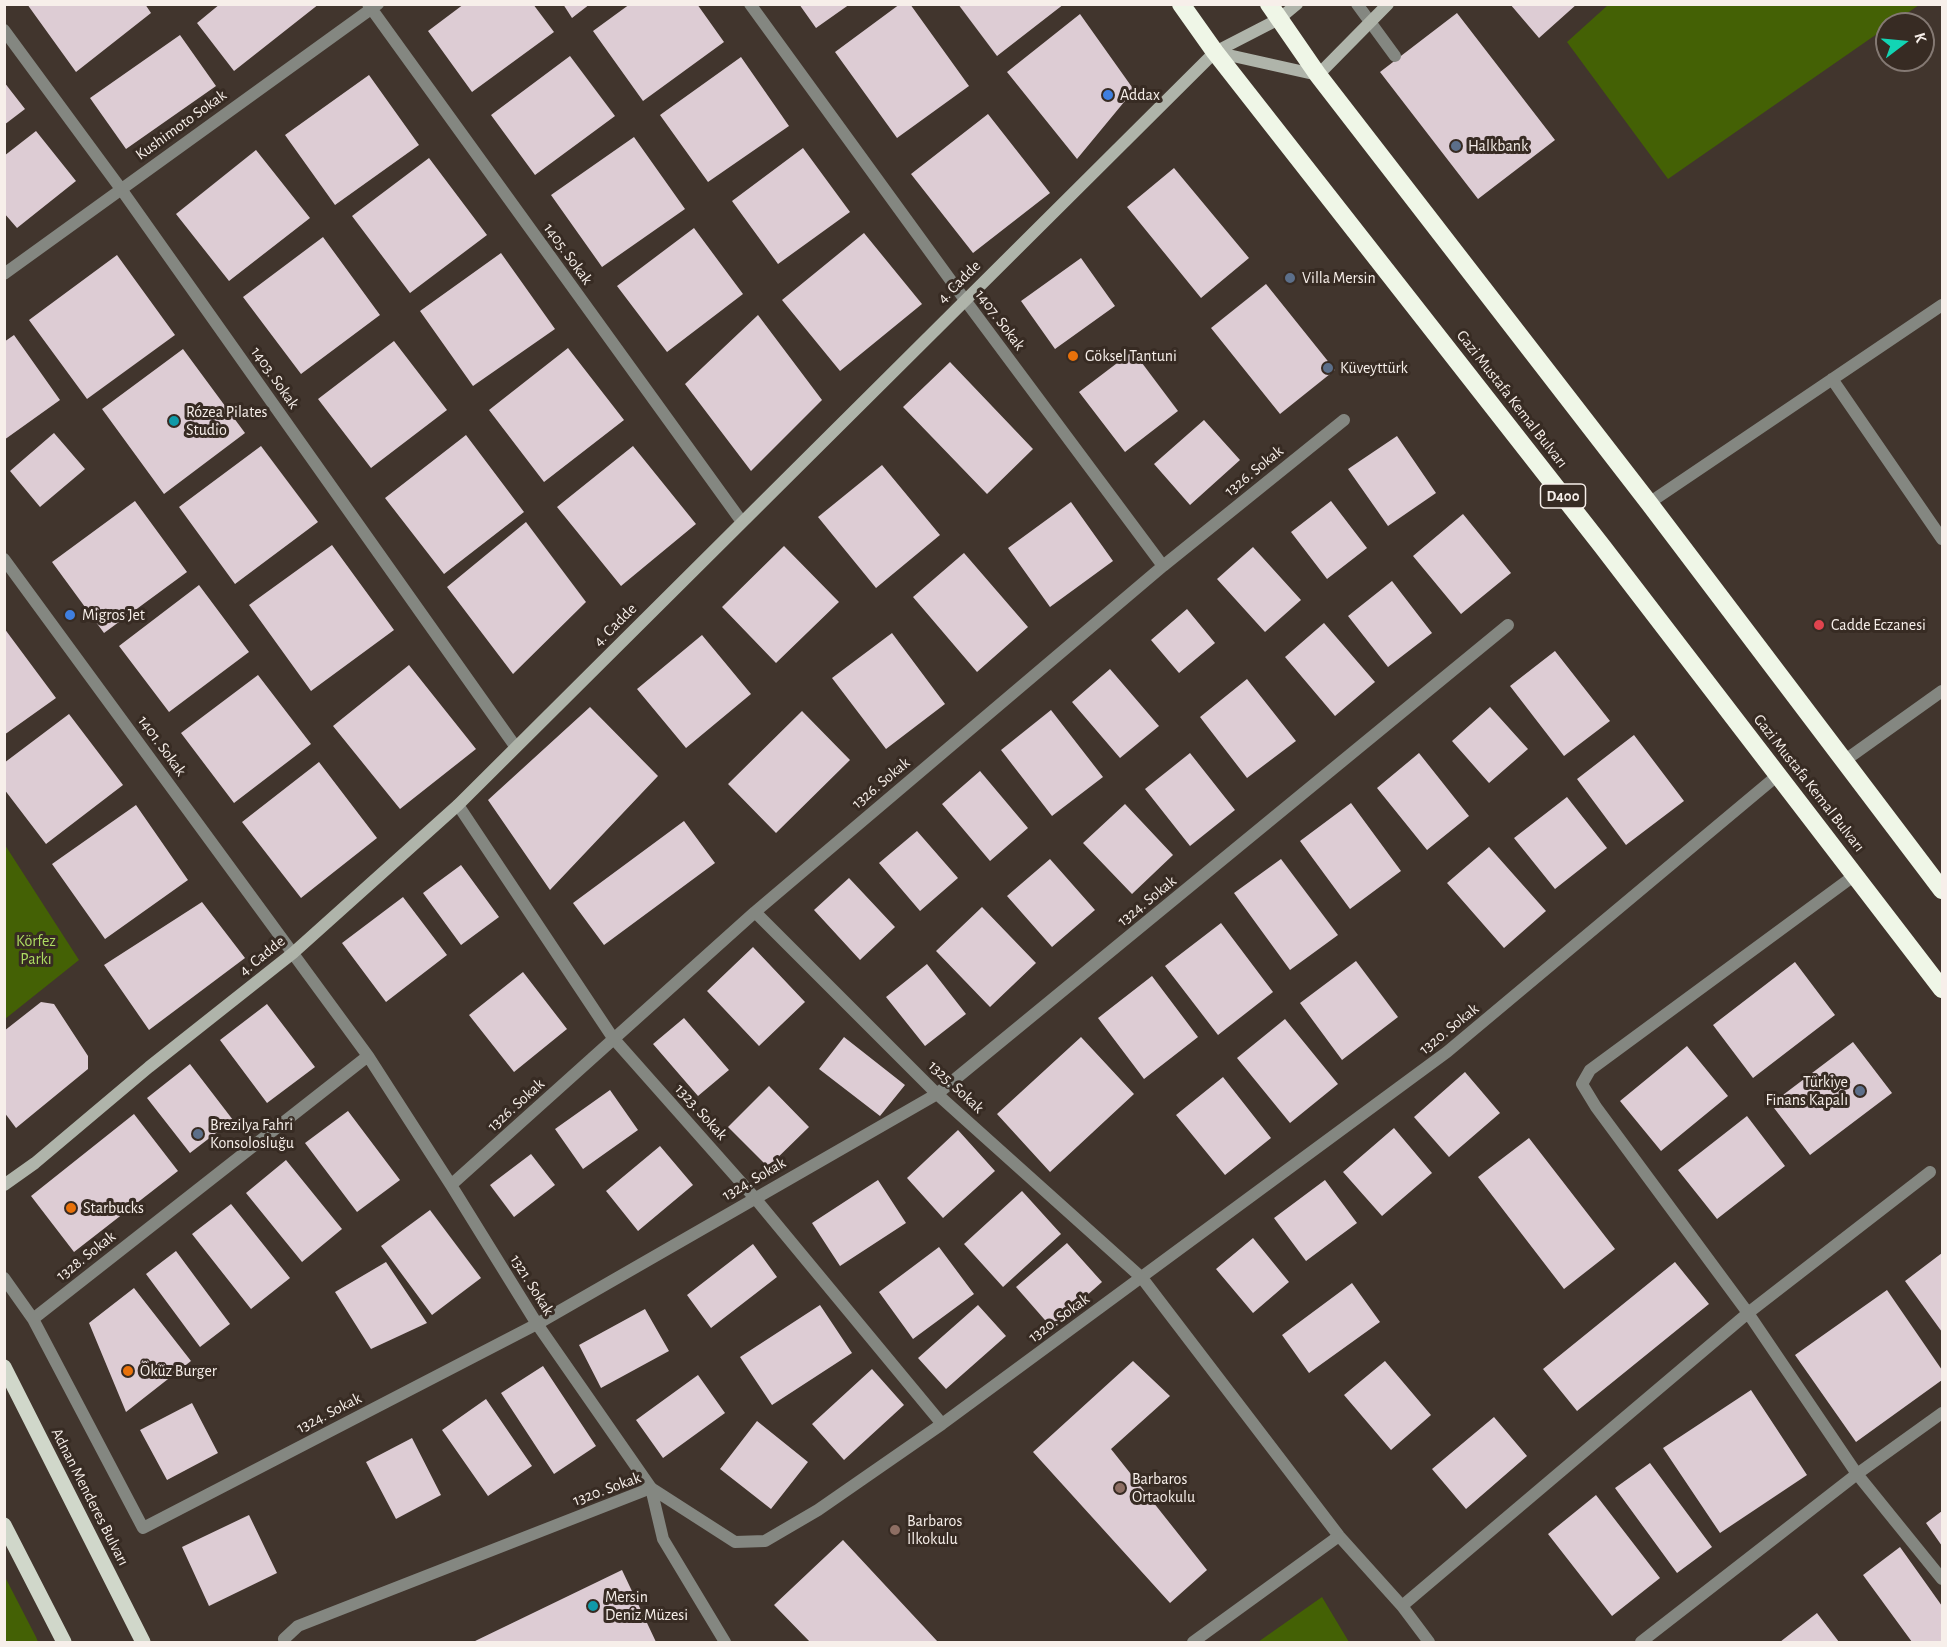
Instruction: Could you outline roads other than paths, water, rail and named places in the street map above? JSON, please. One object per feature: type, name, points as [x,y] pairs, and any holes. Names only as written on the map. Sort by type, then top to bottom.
[{"type":"highway","name":"Gazi Mustafa Kemal Bulvarı","points":[[1181,4],[1215,52],[1602,546],[1942,989]]},
{"type":"highway","points":[[1274,12],[1318,75],[1649,503],[1942,891]]},
{"type":"main road","name":"Adnan Menderes Bulvarı","points":[[4,1367],[143,1642]]},
{"type":"main road","points":[[4,1525],[64,1642]]},
{"type":"street","name":"1407. Sokak","points":[[750,4],[1162,566]]},
{"type":"street","name":"4. Cadde","points":[[4,1185],[35,1163],[149,1067],[293,953],[458,805],[1215,52],[1274,12],[1297,4]]},
{"type":"street","points":[[1357,4],[1395,56]]},
{"type":"street","points":[[1215,52],[1318,75],[1389,4]]},
{"type":"street","name":"Kushimoto Sokak","points":[[4,274],[372,6]]},
{"type":"street","name":"1405. Sokak","points":[[372,6],[742,522]]},
{"type":"street","name":"1403. Sokak","points":[[4,30],[122,189],[515,746]]},
{"type":"street","points":[[1649,503],[1942,305]]},
{"type":"street","points":[[1832,379],[1942,540]]},
{"type":"street","name":"1326. Sokak","points":[[451,1185],[755,912],[1162,566],[1344,420]]},
{"type":"street","name":"1401. Sokak","points":[[4,559],[293,953]]},
{"type":"street","name":"1324. Sokak","points":[[33,1318],[143,1528],[537,1324],[754,1197],[937,1094],[1508,625]]},
{"type":"street","points":[[1844,761],[1942,691]]},
{"type":"street","name":"1320. Sokak","points":[[285,1642],[284,1639],[298,1626],[651,1488],[735,1542],[765,1541],[818,1510],[942,1424],[1447,1052],[1778,775]]},
{"type":"street","name":"1323. Sokak","points":[[458,805],[613,1038],[754,1197],[942,1424]]},
{"type":"street","points":[[1855,875],[1590,1070],[1582,1084],[1596,1107],[1748,1314],[1857,1474],[1942,1579]]},
{"type":"street","name":"1325. Sokak","points":[[755,912],[937,1094],[1142,1278],[1339,1536],[1402,1606],[1429,1642]]},
{"type":"street","name":"1321. Sokak","points":[[293,953],[368,1056],[537,1324],[651,1488],[663,1539],[725,1642]]},
{"type":"street","name":"1328. Sokak","points":[[33,1318],[368,1056]]},
{"type":"street","points":[[1402,1606],[1748,1314],[1930,1172]]},
{"type":"street","points":[[4,1278],[33,1318]]},
{"type":"street","points":[[1641,1642],[1857,1474],[1942,1413]]},
{"type":"street","points":[[1193,1642],[1339,1536]]},
{"type":"place","name":"Addax","points":[[1108,95]]},
{"type":"place","name":"Halkbank","points":[[1456,146]]},
{"type":"place","name":"Villa Mersin","points":[[1290,278]]},
{"type":"place","name":"Göksel Tantuni","points":[[1073,356]]},
{"type":"place","name":"Küveyttürk","points":[[1328,368]]},
{"type":"place","name":"Rózea Pilates Studio","points":[[174,421]]},
{"type":"place","name":"Migros Jet","points":[[70,615]]},
{"type":"place","name":"Cadde Eczanesi","points":[[1819,625]]},
{"type":"place","name":"Türkiye Finans Kapalı","points":[[1860,1091]]},
{"type":"place","name":"Brezilya Fahri Konsolosluğu","points":[[198,1134]]},
{"type":"place","name":"Starbucks","points":[[71,1208]]},
{"type":"place","name":"Öküz Burger","points":[[128,1371]]},
{"type":"place","name":"Barbaros Ortaokulu","points":[[1120,1488]]},
{"type":"place","name":"Barbaros İlkokulu","points":[[895,1530]]},
{"type":"place","name":"Mersin Deniz Müzesi","points":[[593,1606]]},
{"type":"park label","name":"Körfez Parkı","points":[[36,950]]}]
